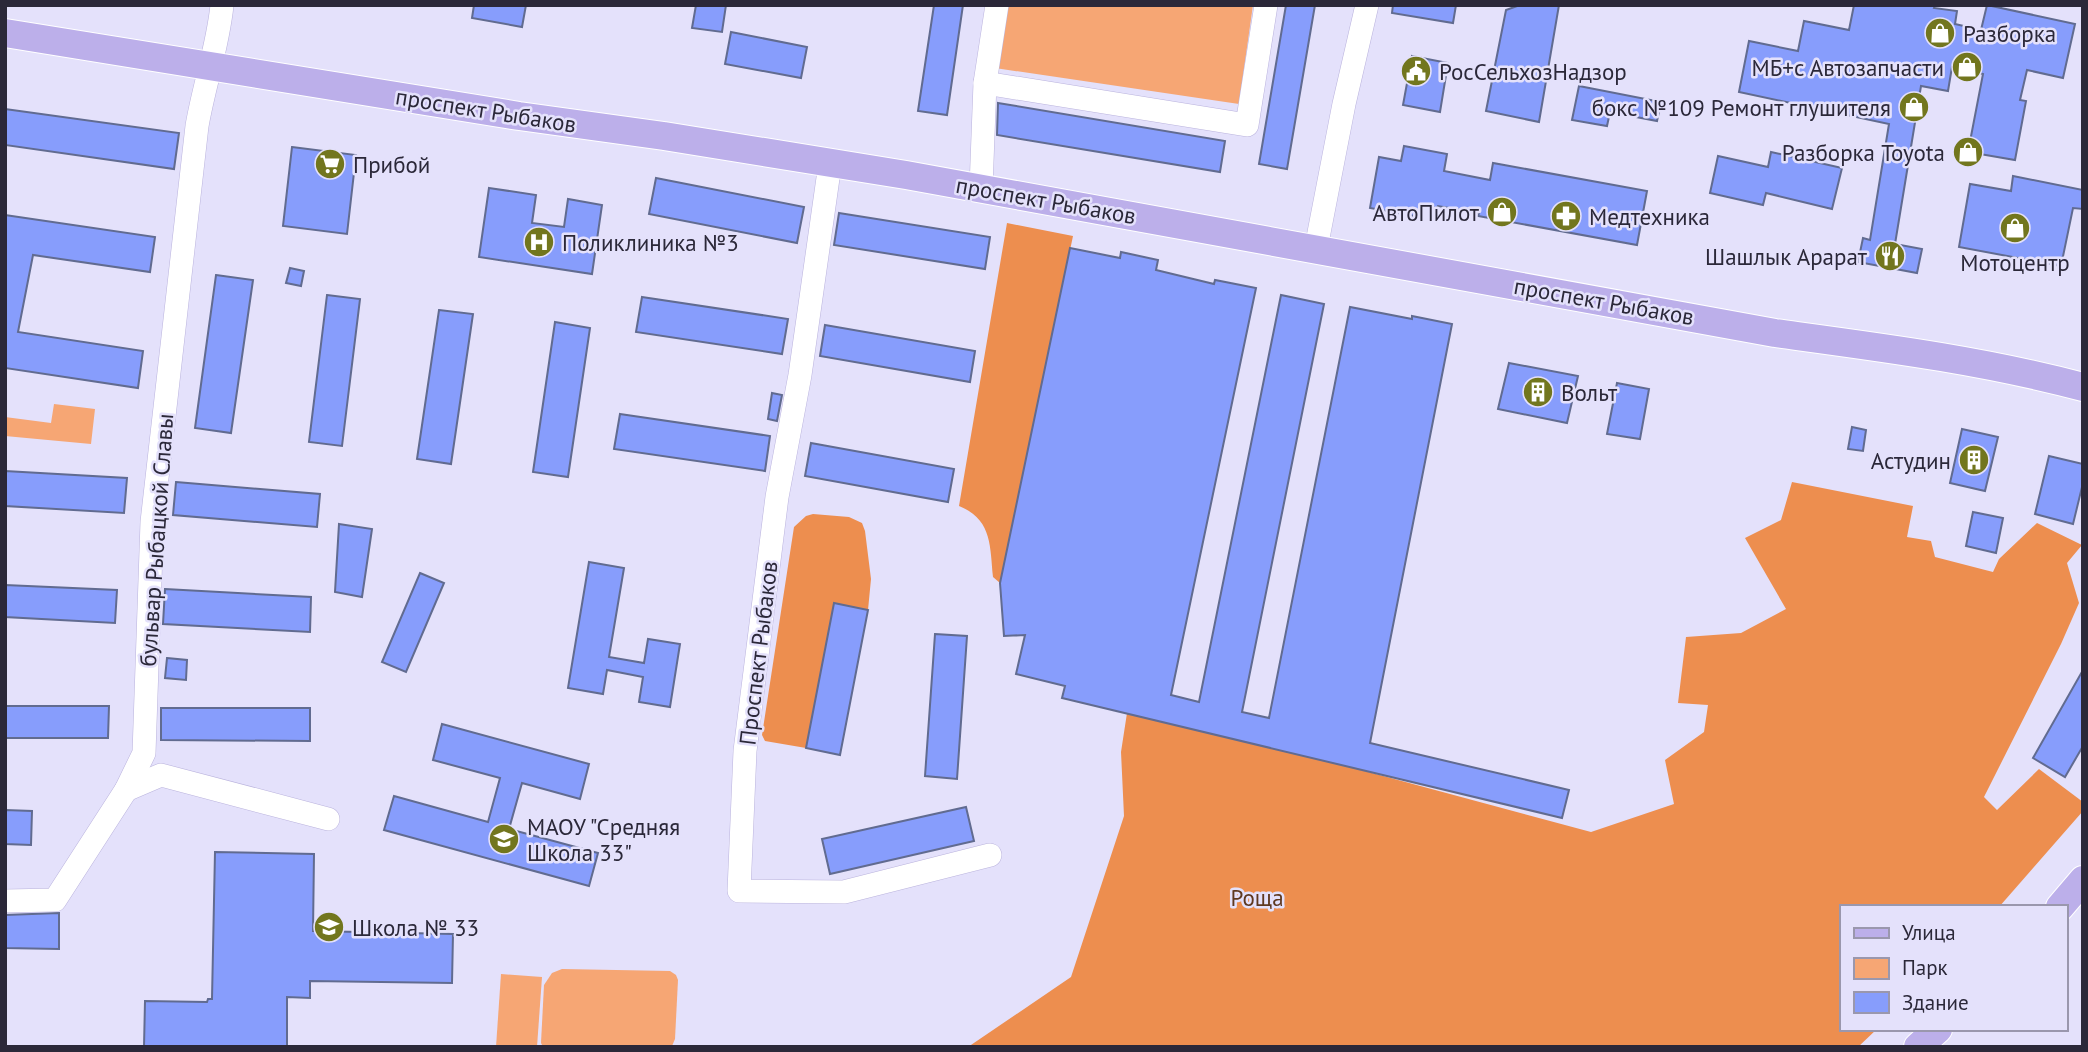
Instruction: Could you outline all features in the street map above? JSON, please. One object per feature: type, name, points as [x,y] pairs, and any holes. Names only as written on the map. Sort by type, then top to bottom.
[{"type":"main road","name":"проспект Рыбаков","points":[[5,33],[981,188],[1775,333],[1920,353],[2083,387]]},
{"type":"main road","points":[[2062,905],[2083,880]]},
{"type":"main road","points":[[1918,1047],[1936,1031]]},
{"type":"street","name":"бульвар Рыбацкой Славы","points":[[5,901],[55,900],[126,790],[144,753],[153,511],[197,126],[219,34],[222,5]]},
{"type":"street","points":[[981,188],[985,83],[998,5]]},
{"type":"street","points":[[985,83],[1247,124],[1266,5]]},
{"type":"street","points":[[1316,248],[1344,104],[1367,5]]},
{"type":"street","name":"Проспект Рыбаков","points":[[830,163],[800,375],[777,497],[745,751],[739,891],[844,892],[990,855]]},
{"type":"street","points":[[126,790],[162,775],[328,819]]},
{"type":"green space","points":[[1004,5],[1253,5],[1239,104],[995,68]]},
{"type":"green space","points":[[1007,223],[1073,236],[1000,583],[993,577],[990,544],[983,526],[978,518],[959,506]]},
{"type":"green space","points":[[54,404],[95,409],[91,444],[5,436],[5,417],[51,423]]},
{"type":"green space","name":"Роща","points":[[1792,482],[1913,506],[1907,537],[1931,541],[1935,557],[1993,572],[1999,559],[2037,523],[2082,545],[2067,563],[2079,603],[1984,797],[1997,810],[2039,769],[2083,802],[2083,811],[2001,905],[1840,905],[1840,1031],[1875,1031],[1858,1047],[968,1047],[1071,977],[1124,816],[1121,752],[1127,713],[1335,763],[1591,832],[1674,804],[1665,760],[1704,732],[1708,705],[1678,703],[1686,637],[1741,633],[1786,609],[1745,538],[1781,520]]},
{"type":"green space","points":[[813,514],[849,517],[862,523],[871,579],[868,610],[834,604],[806,748],[765,741],[762,735],[794,527],[806,516]]},
{"type":"green space","points":[[562,969],[670,971],[676,975],[675,1039],[672,1046],[543,1047],[544,985],[552,973]]},
{"type":"green space","points":[[501,974],[542,977],[537,1047],[496,1047]]},
{"type":"building","points":[[474,5],[526,5],[522,27],[472,18]]},
{"type":"building","points":[[696,5],[726,5],[722,32],[692,28]]},
{"type":"building","points":[[934,5],[963,5],[947,115],[918,111]]},
{"type":"building","points":[[1286,5],[1315,5],[1287,169],[1259,164]]},
{"type":"building","points":[[1393,5],[1456,5],[1453,23],[1392,13]]},
{"type":"building","points":[[1520,5],[1559,5],[1539,122],[1486,111],[1506,10]]},
{"type":"building","points":[[1854,5],[1935,5],[1934,8],[1957,11],[1955,24],[1981,30],[1987,5],[2075,24],[2063,78],[2027,70],[2020,100],[2026,101],[2015,160],[1968,152],[1983,74],[1952,67],[1948,91],[1921,86],[1895,244],[1922,249],[1917,273],[1858,262],[1863,238],[1870,240],[1889,124],[1739,92],[1749,41],[1798,51],[1804,21],[1849,30]]},
{"type":"building","points":[[731,32],[807,47],[801,78],[725,64]]},
{"type":"building","points":[[1412,56],[1448,63],[1440,112],[1403,105]]},
{"type":"building","points":[[1579,86],[1661,102],[1657,121],[1610,112],[1607,126],[1572,120]]},
{"type":"building","points":[[998,103],[1225,141],[1220,172],[997,135]]},
{"type":"building","points":[[5,109],[179,133],[174,169],[5,145]]},
{"type":"building","points":[[1404,146],[1447,154],[1444,171],[1490,180],[1493,163],[1647,191],[1637,245],[1478,216],[1479,213],[1438,206],[1422,206],[1420,217],[1370,208],[1379,157],[1401,161]]},
{"type":"building","points":[[292,147],[356,155],[347,234],[283,226]]},
{"type":"building","points":[[1771,152],[1842,168],[1832,209],[1766,193],[1763,205],[1710,193],[1718,156],[1768,167]]},
{"type":"building","name":"Мотоцентр","points":[[2013,176],[2083,190],[2083,209],[2073,208],[2061,266],[1959,247],[1970,184],[2011,191]]},
{"type":"building","points":[[656,178],[804,207],[797,243],[649,214]]},
{"type":"building","name":"Поликлиника №3","points":[[489,188],[536,195],[532,223],[564,227],[568,199],[602,205],[592,274],[479,257]]},
{"type":"building","points":[[839,213],[990,237],[985,269],[834,245]]},
{"type":"building","points":[[5,215],[155,237],[150,272],[33,255],[18,332],[143,351],[138,388],[5,368]]},
{"type":"building","points":[[1070,248],[1120,258],[1121,252],[1158,260],[1156,270],[1214,284],[1215,280],[1256,288],[1171,695],[1199,702],[1281,295],[1324,304],[1242,712],[1269,718],[1350,307],[1452,324],[1370,743],[1569,790],[1562,818],[1062,698],[1065,686],[1016,674],[1025,635],[1004,636],[1000,583]]},
{"type":"building","points":[[290,268],[304,271],[301,286],[286,283]]},
{"type":"building","points":[[216,275],[253,280],[231,433],[195,428]]},
{"type":"building","points":[[327,295],[360,299],[342,446],[309,442]]},
{"type":"building","points":[[642,297],[788,319],[782,354],[636,332]]},
{"type":"building","points":[[439,310],[473,314],[451,464],[417,459]]},
{"type":"building","points":[[555,322],[590,328],[568,477],[533,472]]},
{"type":"building","points":[[825,325],[975,351],[970,382],[820,356]]},
{"type":"building","name":"Вольт","points":[[1509,363],[1578,376],[1567,423],[1498,409]]},
{"type":"building","points":[[1617,383],[1649,389],[1640,439],[1607,434]]},
{"type":"building","points":[[772,393],[782,395],[777,421],[768,419]]},
{"type":"building","points":[[620,414],[770,436],[765,471],[614,449]]},
{"type":"building","points":[[1852,427],[1866,430],[1863,451],[1848,449]]},
{"type":"building","name":"Астудин","points":[[1962,429],[1998,437],[1985,491],[1950,483]]},
{"type":"building","points":[[811,443],[954,469],[948,502],[805,476]]},
{"type":"building","points":[[2049,456],[2083,464],[2083,483],[2073,524],[2035,514]]},
{"type":"building","points":[[5,471],[127,478],[124,513],[5,506]]},
{"type":"building","points":[[176,482],[320,494],[317,527],[173,515]]},
{"type":"building","points":[[1973,512],[2003,518],[1996,553],[1966,546]]},
{"type":"building","points":[[339,524],[372,529],[362,597],[335,592]]},
{"type":"building","points":[[589,562],[624,568],[609,657],[644,663],[648,639],[680,644],[670,707],[639,702],[643,677],[607,670],[603,694],[568,688]]},
{"type":"building","points":[[420,573],[444,583],[406,672],[382,662]]},
{"type":"building","points":[[5,585],[117,590],[115,623],[5,617]]},
{"type":"building","points":[[165,589],[311,597],[310,632],[163,624]]},
{"type":"building","points":[[834,603],[868,610],[840,755],[806,748]]},
{"type":"building","points":[[935,634],[967,636],[957,779],[925,776]]},
{"type":"building","points":[[167,658],[187,660],[186,680],[165,678]]},
{"type":"building","points":[[2083,670],[2083,746],[2065,777],[2033,758]]},
{"type":"building","points":[[5,706],[109,706],[108,738],[5,738]]},
{"type":"building","points":[[161,708],[310,708],[310,741],[161,740]]},
{"type":"building","points":[[442,724],[589,764],[580,799],[522,783],[509,829],[598,853],[589,886],[384,830],[394,796],[488,822],[500,778],[433,760]]},
{"type":"building","points":[[966,807],[974,841],[830,874],[822,839]]},
{"type":"building","points":[[5,810],[32,811],[31,845],[5,844]]},
{"type":"building","points":[[215,852],[314,854],[313,931],[453,934],[452,983],[310,981],[310,998],[287,997],[287,1047],[144,1047],[145,1001],[207,1002],[212,999]]},
{"type":"building","points":[[59,913],[59,949],[5,948],[5,915]]},
{"type":"place","name":"Разборка","points":[[1940,33]]},
{"type":"place","name":"МБ+с Автозапчасти","points":[[1967,67]]},
{"type":"place","name":"РосСельхозНадзор","points":[[1416,71]]},
{"type":"place","name":"бокс №109 Ремонт глушителя","points":[[1914,107]]},
{"type":"place","name":"Разборка Toyota","points":[[1968,152]]},
{"type":"place","name":"Прибой","points":[[330,164]]},
{"type":"place","name":"АвтоПилот","points":[[1502,212]]},
{"type":"place","name":"Медтехника","points":[[1566,216]]},
{"type":"place","name":"Мотоцентр","points":[[2015,228]]},
{"type":"place","name":"Поликлиника №3","points":[[539,242]]},
{"type":"place","name":"Шашлык Арарат","points":[[1890,256]]},
{"type":"place","name":"Вольт","points":[[1538,392]]},
{"type":"place","name":"Астудин","points":[[1974,460]]},
{"type":"place","name":"МАОУ \"Средняя Школа 33\"","points":[[504,839]]},
{"type":"place","name":"Школа № 33","points":[[329,927]]}]
